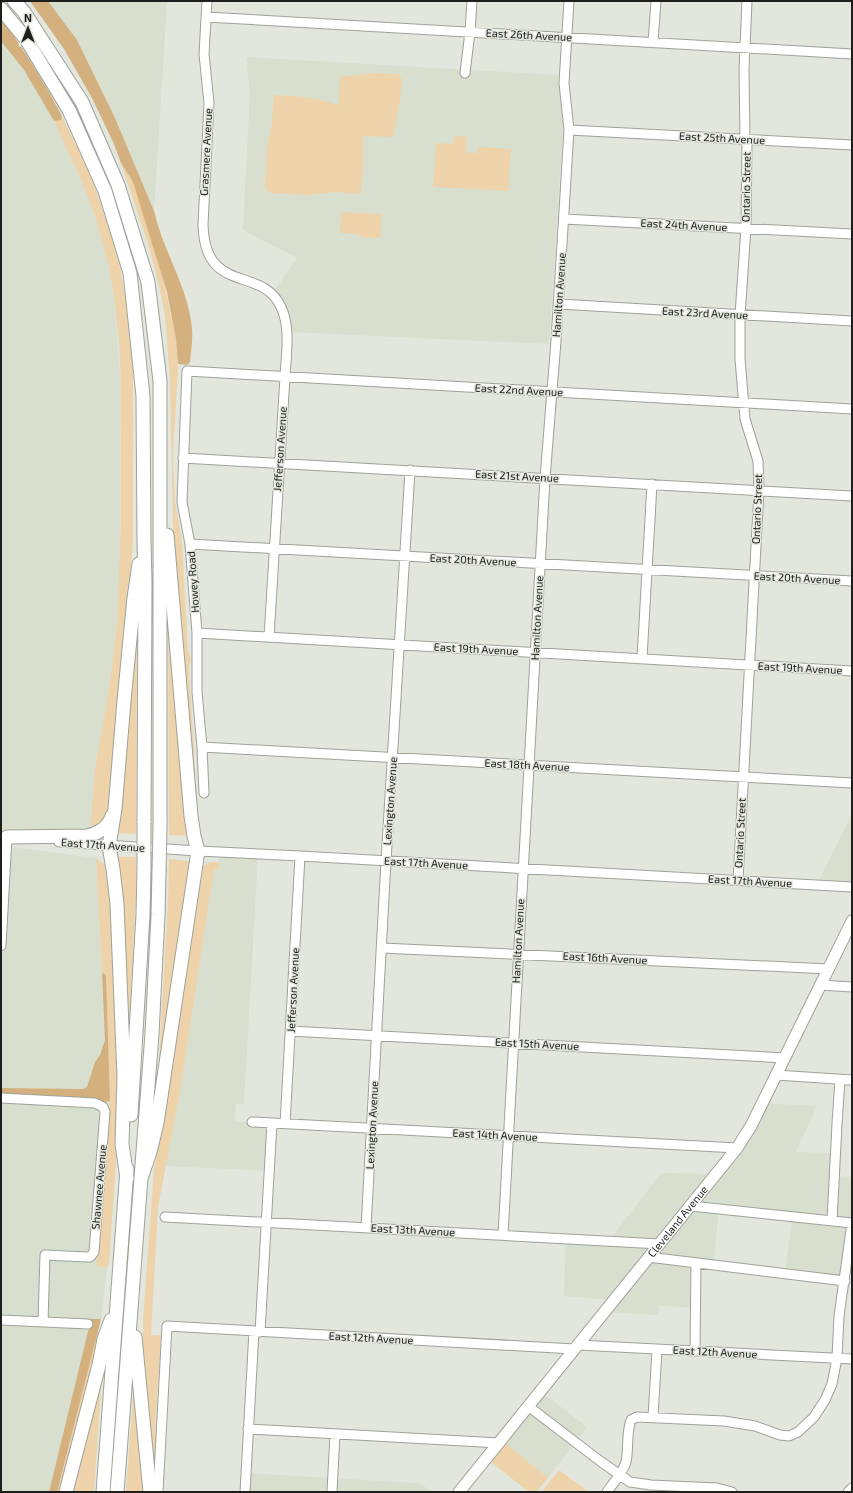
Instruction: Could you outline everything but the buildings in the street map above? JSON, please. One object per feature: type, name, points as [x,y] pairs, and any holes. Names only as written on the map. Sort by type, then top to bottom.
[{"type":"highway","points":[[14,1],[24,12],[82,102],[118,185],[148,282],[160,381],[160,825],[158,915],[152,1034],[117,1492]]},
{"type":"highway","points":[[1,9],[26,39],[69,110],[105,191],[130,273],[143,396],[145,582],[143,915],[136,1053],[103,1492]]},
{"type":"highway","points":[[141,1178],[150,1152],[157,1123],[198,851],[191,816],[171,562],[160,474]]},
{"type":"highway","points":[[127,1178],[122,1144],[124,1076],[117,911],[110,846],[115,809],[134,598],[144,541]]},
{"type":"highway","points":[[4,837],[87,836],[95,834],[104,829],[110,821],[115,809]]},
{"type":"highway","points":[[66,1492],[99,1365],[104,1339],[117,1305]]},
{"type":"highway","points":[[131,1307],[150,1492]]},
{"type":"main road","name":"Cleveland Avenue","points":[[459,1492],[737,1148],[751,1126],[852,922]]},
{"type":"street","name":"Grasmere Avenue","points":[[207,1],[204,54],[209,102],[203,226],[204,242],[210,258],[218,267],[225,273],[246,280]]},
{"type":"street","points":[[465,73],[472,1]]},
{"type":"street","name":"Hamilton Avenue","points":[[503,1235],[522,868],[545,478],[553,392],[569,130],[564,83],[569,1]]},
{"type":"street","points":[[653,42],[656,1]]},
{"type":"street","name":"Ontario Street","points":[[738,880],[748,665],[759,490],[758,461],[745,419],[740,359],[740,315],[746,228],[744,48],[747,1]]},
{"type":"street","name":"East 26th Avenue","points":[[206,17],[852,54]]},
{"type":"street","name":"East 25th Avenue","points":[[569,130],[852,145]]},
{"type":"street","name":"East 24th Avenue","points":[[564,219],[852,234]]},
{"type":"street","name":"Jefferson Avenue","points":[[246,280],[267,290],[275,297],[281,306],[285,318],[286,332],[285,377],[269,637]]},
{"type":"street","name":"East 23rd Avenue","points":[[559,304],[852,321]]},
{"type":"street","name":"East 22nd Avenue","points":[[187,371],[852,409]]},
{"type":"street","name":"Howey Road","points":[[187,371],[182,502],[190,544],[197,633],[197,692],[204,793]]},
{"type":"street","name":"East 21st Avenue","points":[[183,458],[852,496]]},
{"type":"street","name":"Lexington Avenue","points":[[366,1228],[386,861],[410,470]]},
{"type":"street","points":[[642,658],[652,484]]},
{"type":"street","name":"East 20th Avenue","points":[[190,544],[852,581]]},
{"type":"street","name":"East 19th Avenue","points":[[197,633],[852,671]]},
{"type":"street","name":"East 18th Avenue","points":[[202,747],[852,784]]},
{"type":"street","points":[[1,946],[4,837]]},
{"type":"street","name":"East 17th Avenue","points":[[4,837],[110,846],[738,880],[852,888]]},
{"type":"street","name":"Jefferson Avenue","points":[[285,1124],[300,856]]},
{"type":"street","name":"East 16th Avenue","points":[[382,948],[829,969]]},
{"type":"street","points":[[820,985],[852,987]]},
{"type":"street","name":"East 15th Avenue","points":[[290,1031],[784,1058]]},
{"type":"street","points":[[776,1075],[852,1080]]},
{"type":"street","points":[[832,1221],[840,1079]]},
{"type":"street","name":"Shawnee Avenue","points":[[1,1098],[95,1103],[103,1107],[105,1112],[94,1252],[90,1257],[45,1255],[43,1322]]},
{"type":"street","name":"East 14th Avenue","points":[[252,1122],[737,1148]]},
{"type":"street","points":[[245,1492],[248,1429],[266,1222],[272,1123]]},
{"type":"street","points":[[607,1492],[626,1462],[629,1426],[631,1420],[637,1417],[740,1423],[755,1426],[780,1435],[790,1436],[798,1432],[814,1417],[825,1400],[832,1384],[836,1358],[839,1316],[852,1223],[691,1206]]},
{"type":"street","name":"East 13th Avenue","points":[[165,1217],[660,1244]]},
{"type":"street","points":[[648,1258],[845,1281]]},
{"type":"street","points":[[695,1351],[696,1263]]},
{"type":"street","points":[[1,1320],[88,1324]]},
{"type":"street","name":"East 12th Avenue","points":[[158,1492],[167,1326],[576,1347],[852,1359]]},
{"type":"street","points":[[653,1417],[657,1350]]},
{"type":"street","points":[[528,1406],[630,1482],[640,1484],[717,1488],[732,1492]]},
{"type":"street","points":[[248,1429],[499,1443]]},
{"type":"street","points":[[332,1492],[335,1434]]},
{"type":"street","points":[[848,1492],[852,1488]]},
{"type":"shaded area","points":[[30,1],[48,1],[77,40],[115,118],[154,211],[163,240],[186,298],[192,328],[190,362],[187,365],[178,364],[176,339],[167,292],[133,182],[121,163],[114,144],[92,98],[64,49]]},
{"type":"shaded area","points":[[48,1],[167,1],[154,211],[115,118],[77,40]]},
{"type":"shaded area","points":[[1,18],[41,78],[62,116],[61,120],[54,121],[24,70],[1,41]]},
{"type":"shaded area","points":[[1,41],[24,70],[54,121],[81,180],[95,216],[109,267],[114,295],[121,384],[120,577],[117,624],[109,690],[95,768],[95,834],[1,837]]},
{"type":"shaded area","points":[[246,57],[558,75],[563,128],[549,344],[289,332],[284,306],[275,290],[297,258],[243,230],[250,92]]},
{"type":"shaded area","points":[[375,73],[399,74],[402,80],[400,101],[393,137],[363,136],[361,194],[336,192],[305,195],[270,193],[265,187],[267,149],[272,122],[274,95],[298,96],[338,105],[340,77]]},
{"type":"shaded area","points":[[62,116],[92,178],[119,263],[128,311],[133,354],[133,542],[121,676],[115,809],[95,834],[91,823],[95,768],[109,690],[117,624],[121,519],[121,384],[119,342],[114,295],[109,267],[95,216],[81,180],[54,121],[61,120]]},
{"type":"shaded area","points":[[454,136],[467,137],[466,152],[478,153],[478,147],[511,149],[508,191],[433,187],[436,143],[454,144]]},
{"type":"shaded area","points":[[121,163],[133,182],[161,269],[176,339],[178,369],[173,456],[175,501],[182,543],[188,650],[191,658],[189,667],[199,834],[173,527],[170,380],[165,316],[149,247]]},
{"type":"shaded area","points":[[341,212],[382,214],[380,238],[359,237],[359,234],[340,233]]},
{"type":"shaded area","points":[[168,584],[189,836],[169,835]]},
{"type":"shaded area","points":[[137,618],[136,834],[117,833]]},
{"type":"shaded area","points":[[852,814],[852,887],[817,885]]},
{"type":"shaded area","points":[[1,843],[2,846],[96,858],[105,1040],[100,1055],[95,1062],[87,1087],[83,1089],[1,1089]]},
{"type":"shaded area","points":[[219,852],[258,854],[244,1104],[236,1104],[234,1121],[272,1124],[270,1171],[165,1166],[180,1091],[202,941],[214,869],[218,870]]},
{"type":"shaded area","points":[[117,857],[136,857],[136,896],[127,1062]]},
{"type":"shaded area","points":[[96,858],[110,869],[115,974],[119,1120],[109,1263],[107,1268],[96,1266],[110,1101],[106,976],[104,973],[102,974]]},
{"type":"shaded area","points":[[169,859],[188,861],[190,863],[158,1079],[168,902]]},
{"type":"shaded area","points":[[210,862],[219,862],[218,870],[214,869],[180,1091],[158,1207],[151,1335],[161,1335],[155,1431],[157,1438],[155,1483],[143,1350],[143,1319],[154,1170],[200,870],[202,865],[203,866]]},
{"type":"shaded area","points":[[104,973],[106,976],[110,1101],[104,1102],[1,1094],[2,1088],[83,1089],[87,1087],[95,1062],[100,1055],[105,1040],[102,974]]},
{"type":"shaded area","points":[[1,1094],[104,1102],[110,1101],[96,1266],[107,1268],[101,1319],[91,1319],[49,1492],[1,1492]]},
{"type":"shaded area","points":[[759,1103],[817,1106],[796,1152],[835,1153],[834,1176],[852,1177],[852,1225],[841,1276],[785,1270],[793,1216],[719,1208],[713,1265],[697,1264],[693,1308],[659,1305],[658,1315],[605,1312],[613,1300],[564,1296],[566,1240],[609,1241],[661,1173],[711,1174],[744,1132]]},
{"type":"shaded area","points":[[91,1319],[101,1319],[57,1492],[49,1492]]},
{"type":"shaded area","points":[[97,1332],[101,1333],[61,1492],[57,1492]]},
{"type":"shaded area","points":[[102,1375],[94,1492],[71,1492]]},
{"type":"shaded area","points":[[134,1382],[146,1492],[126,1492]]},
{"type":"shaded area","points":[[540,1391],[587,1427],[548,1478],[501,1441]]},
{"type":"shaded area","points":[[506,1444],[548,1478],[536,1492],[529,1492],[491,1462]]},
{"type":"shaded area","points":[[559,1470],[589,1492],[544,1492],[543,1490]]},
{"type":"shaded area","points":[[247,1473],[419,1483],[432,1492],[246,1492]]}]
